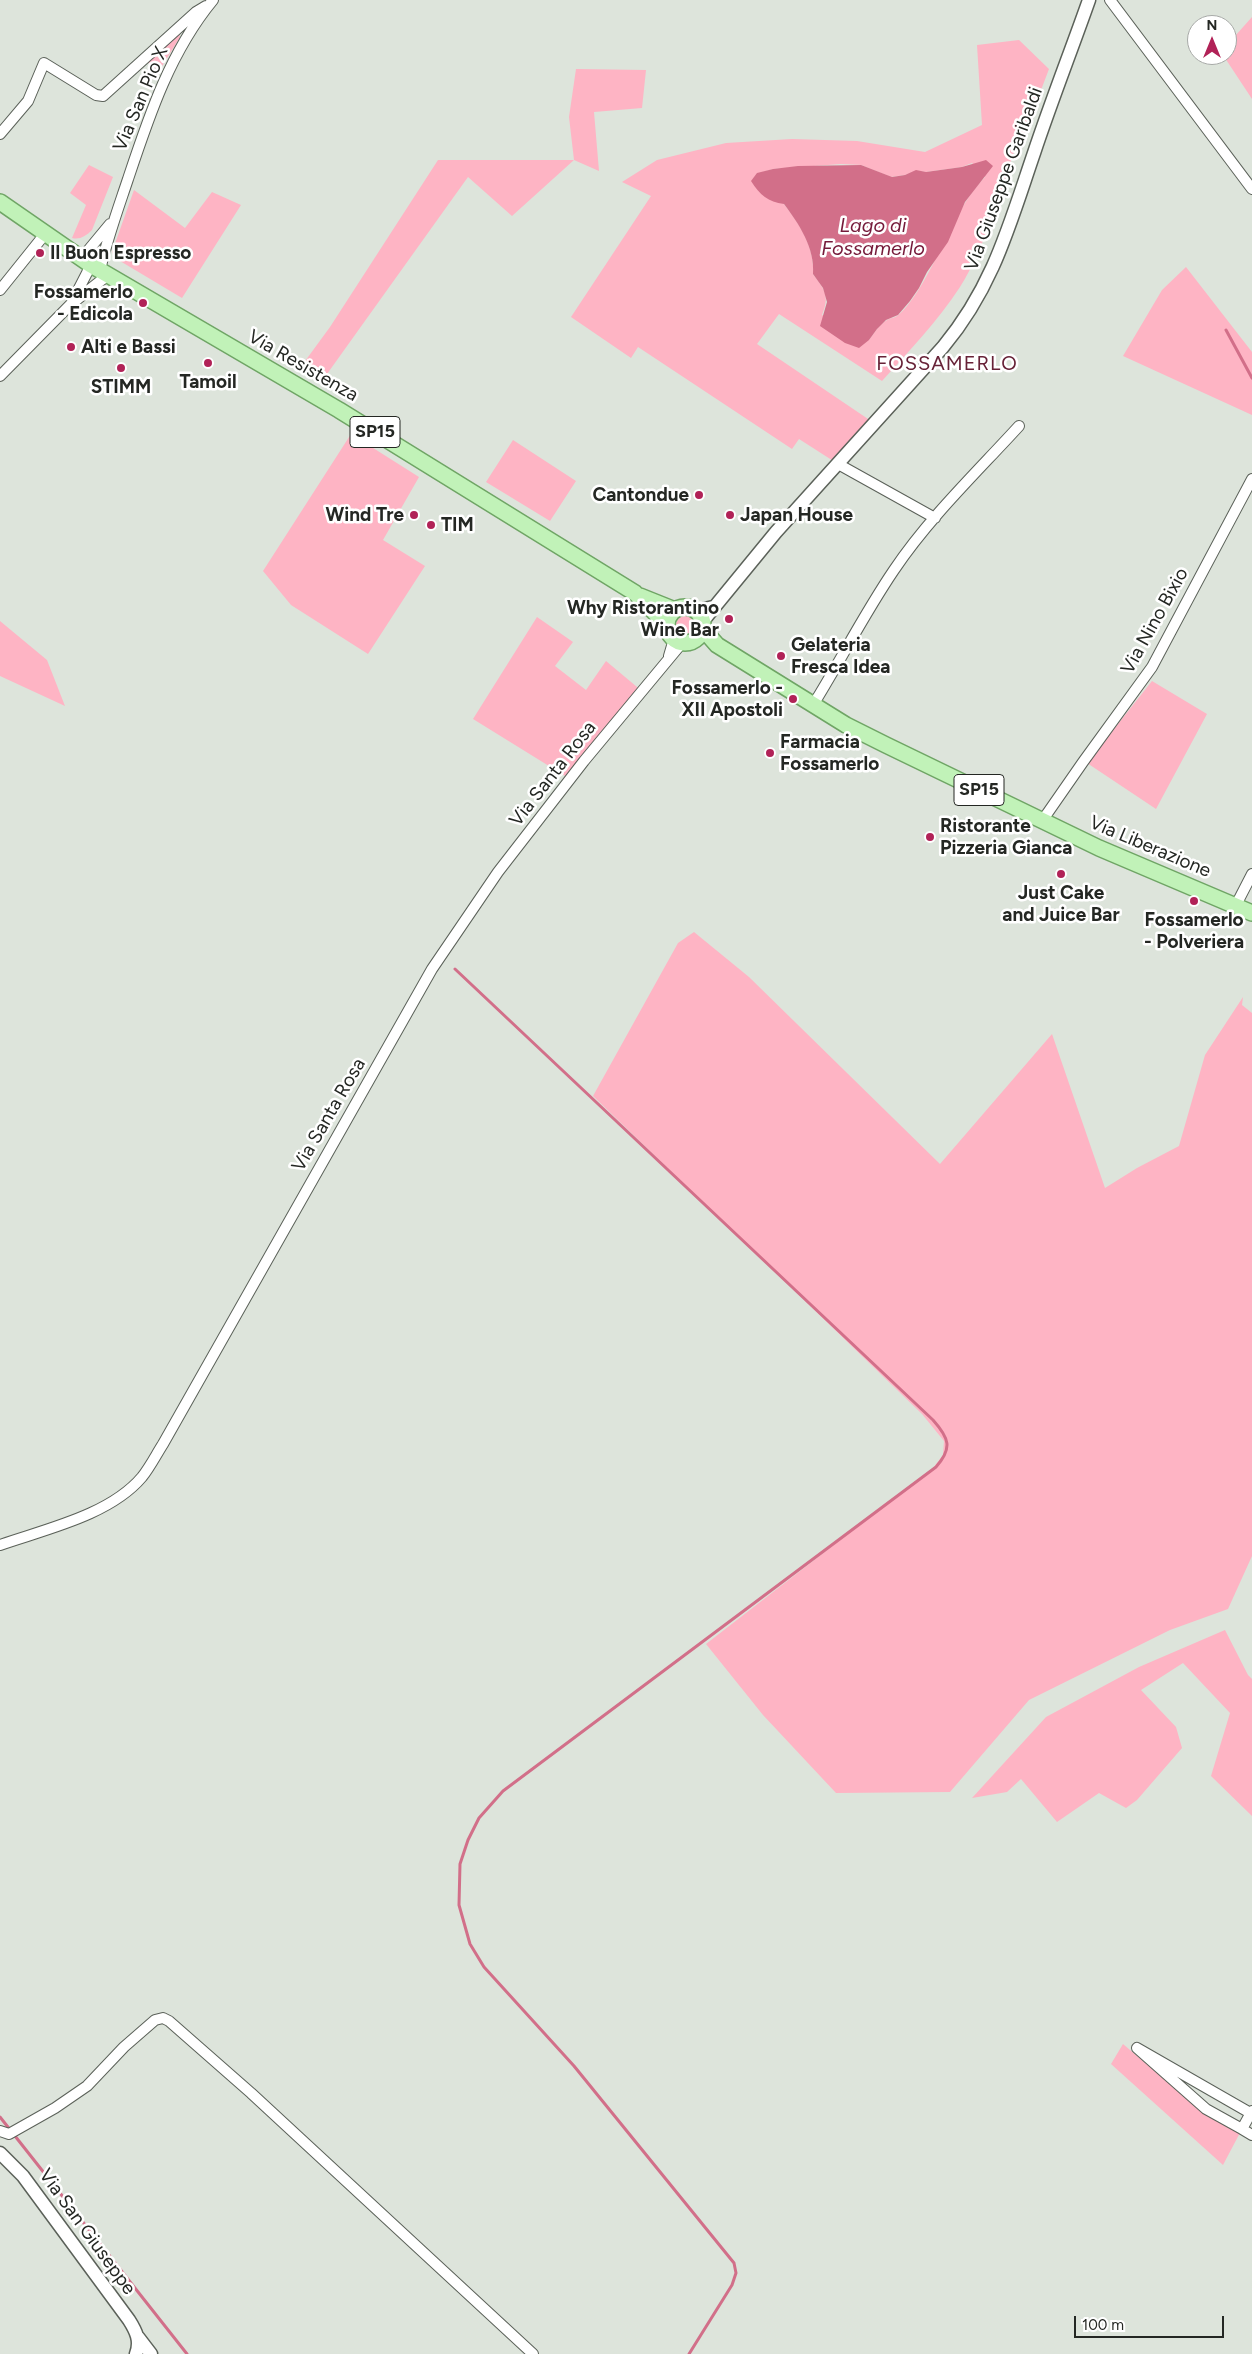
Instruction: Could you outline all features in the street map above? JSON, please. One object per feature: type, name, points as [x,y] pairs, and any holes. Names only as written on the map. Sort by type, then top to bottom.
[{"type":"main road","name":"Via Resistenza","points":[[0,202],[95,267],[340,410],[638,596],[675,610]]},
{"type":"main road","name":"Via Resistenza","points":[[638,596],[674,636]]},
{"type":"main road","name":"Via Liberazione","points":[[675,610],[685,607],[717,645],[813,705],[886,745],[1099,848],[1252,912]]},
{"type":"main road","points":[[675,610],[668,620],[674,636],[692,642],[700,625]]},
{"type":"street","name":"Via Giuseppe Garibaldi","points":[[700,625],[756,555],[960,326],[989,279],[1008,232],[1089,0]]},
{"type":"street","points":[[1110,0],[1252,189]]},
{"type":"street","points":[[0,134],[28,101],[44,63],[96,95],[103,96],[188,19],[211,2]]},
{"type":"street","name":"Via San Pio X","points":[[95,267],[115,218],[148,119],[167,73],[211,2]]},
{"type":"street","name":"Via San Pio X","points":[[95,267],[115,218]]},
{"type":"street","points":[[0,290],[45,234]]},
{"type":"street","points":[[70,305],[95,267]]},
{"type":"street","points":[[0,376],[70,305],[95,267]]},
{"type":"street","points":[[813,705],[861,620],[894,570],[936,518],[1018,426]]},
{"type":"street","points":[[838,464],[936,518]]},
{"type":"street","name":"Via Nino Bixio","points":[[1042,821],[1152,668],[1252,479]]},
{"type":"street","name":"Via Santa Rosa","points":[[0,1545],[96,1511],[120,1497],[142,1477],[163,1444],[432,969],[498,872],[584,761],[669,660],[674,636]]},
{"type":"street","points":[[1236,905],[1252,874]]},
{"type":"street","points":[[8,2131],[56,2108],[87,2086],[124,2047],[155,2020],[163,2018],[169,2021],[251,2093],[534,2354]]},
{"type":"street","points":[[1242,2129],[1252,2113],[1134,2045],[1160,2071],[1206,2109],[1252,2135]]},
{"type":"street","name":"Via San Giuseppe","points":[[0,2153],[23,2176],[129,2320],[138,2338],[152,2354]]},
{"type":"street","points":[[136,2354],[138,2338]]},
{"type":"shaded area","points":[[1252,17],[1252,99],[1230,65],[1237,65],[1237,34]]},
{"type":"shaded area","points":[[179,32],[180,37],[159,71],[146,61]]},
{"type":"shaded area","points":[[1019,40],[1049,69],[1024,135],[1020,134],[994,213],[978,253],[951,300],[923,336],[882,381],[779,314],[757,344],[874,423],[838,464],[799,439],[792,449],[638,347],[631,358],[571,317],[651,196],[622,182],[657,160],[726,143],[792,139],[857,141],[925,152],[982,125],[977,45]],"holes":[[[972,163],[985,177],[965,203],[927,275],[912,299],[897,316],[888,319],[882,324],[869,340],[822,315],[826,303],[825,293],[813,274],[809,246],[803,232],[786,207],[757,174],[773,169],[841,164],[861,165],[891,177],[916,171],[926,172],[962,167]]]},
{"type":"shaded area","points":[[576,69],[646,70],[642,108],[594,112],[599,171],[574,160],[569,117]]},
{"type":"shaded area","points":[[438,160],[574,160],[512,216],[468,177],[322,381],[300,368],[330,327]]},
{"type":"shaded area","points":[[89,165],[113,177],[92,230],[83,237],[72,238],[86,205],[70,193]]},
{"type":"shaded area","points":[[134,190],[185,228],[212,192],[241,205],[182,298],[115,258],[112,252]]},
{"type":"shaded area","points":[[1186,267],[1252,352],[1252,415],[1123,356],[1162,290]]},
{"type":"shaded area","points":[[351,434],[419,477],[383,540],[425,566],[368,654],[291,605],[263,571]]},
{"type":"shaded area","points":[[513,440],[576,481],[550,521],[486,482]]},
{"type":"shaded area","points":[[685,616],[691,619],[694,625],[691,631],[685,634],[679,631],[676,625],[679,619]]},
{"type":"shaded area","points":[[537,617],[573,642],[555,666],[586,690],[606,661],[643,692],[570,779],[473,719]]},
{"type":"shaded area","points":[[0,621],[47,660],[65,706],[0,676]]},
{"type":"shaded area","points":[[1152,681],[1207,714],[1156,809],[1087,763]]},
{"type":"shaded area","points":[[694,932],[749,977],[940,1164],[1052,1034],[1105,1188],[1137,1168],[1179,1146],[1205,1055],[1243,997],[1242,1005],[1252,1013],[1252,1556],[1228,1609],[1170,1630],[1029,1700],[950,1792],[836,1793],[763,1715],[706,1644],[933,1468],[943,1455],[944,1441],[922,1414],[593,1096],[678,943]]},
{"type":"shaded area","points":[[1225,1630],[1248,1675],[1252,1679],[1252,1816],[1211,1776],[1230,1713],[1183,1663],[1141,1690],[1176,1727],[1182,1748],[1137,1800],[1126,1808],[1099,1793],[1057,1822],[1021,1779],[1007,1792],[972,1798],[1046,1717],[1139,1667]]},
{"type":"shaded area","points":[[1123,2044],[1197,2107],[1242,2129],[1223,2165],[1111,2064]]},
{"type":"water","name":"Lago di Fossamerlo","points":[[986,160],[993,166],[965,202],[948,242],[927,272],[919,288],[898,315],[886,320],[869,340],[859,348],[845,343],[820,326],[827,302],[823,288],[813,274],[813,264],[805,237],[784,204],[773,202],[765,197],[751,181],[757,173],[798,166],[861,165],[892,177],[905,175],[916,170],[926,172],[962,167]]},
{"type":"waterway","points":[[1226,330],[1252,378]]},
{"type":"waterway","points":[[455,969],[933,1420],[943,1432],[947,1443],[945,1454],[936,1467],[503,1791],[479,1818],[468,1840],[460,1864],[459,1905],[470,1944],[484,1967],[574,2066],[734,2263],[736,2273],[732,2285],[689,2354]]},
{"type":"waterway","points":[[0,2117],[187,2354]]},
{"type":"place","name":"Il Buon Espresso","points":[[40,253]]},
{"type":"place","name":"Fossamerlo - Edicola","points":[[143,303]]},
{"type":"place","name":"Alti e Bassi","points":[[71,347]]},
{"type":"place","name":"Tamoil","points":[[208,363]]},
{"type":"place","name":"STIMM","points":[[121,368]]},
{"type":"place","name":"Cantondue","points":[[699,495]]},
{"type":"place","name":"Wind Tre","points":[[414,515]]},
{"type":"place","name":"Japan House","points":[[730,515]]},
{"type":"place","name":"TIM","points":[[431,525]]},
{"type":"place","name":"Why Ristorantino Wine Bar","points":[[729,619]]},
{"type":"place","name":"Gelateria Fresca Idea","points":[[781,656]]},
{"type":"place","name":"Fossamerlo - XII Apostoli","points":[[793,699]]},
{"type":"place","name":"Farmacia Fossamerlo","points":[[770,753]]},
{"type":"place","name":"Ristorante Pizzeria Gianca","points":[[930,837]]},
{"type":"place","name":"Just Cake and Juice Bar","points":[[1061,874]]},
{"type":"place","name":"Fossamerlo - Polveriera","points":[[1194,901]]},
{"type":"district","name":"FOSSAMERLO","points":[[947,364]]}]
